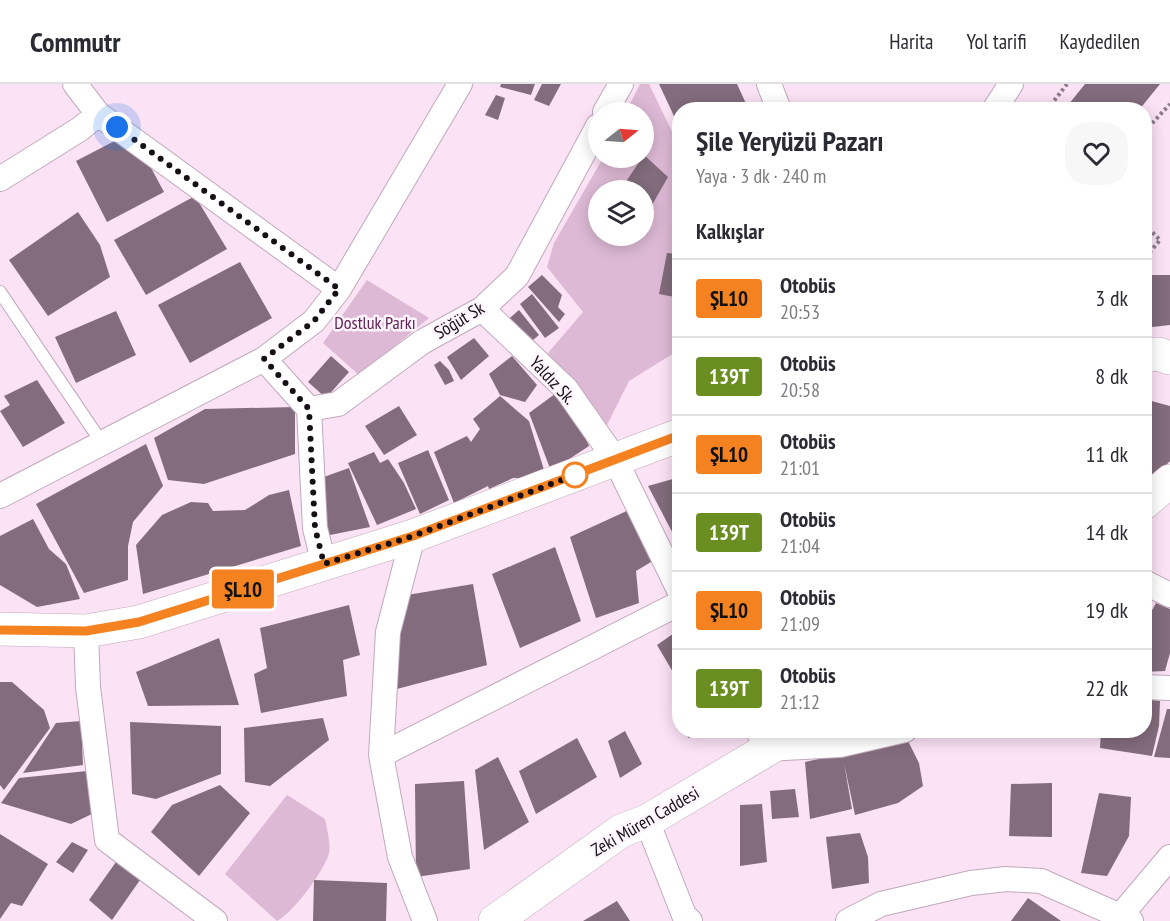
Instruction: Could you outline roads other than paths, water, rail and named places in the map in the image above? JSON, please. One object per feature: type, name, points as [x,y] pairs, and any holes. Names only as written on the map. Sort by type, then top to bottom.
[{"type":"main road","points":[[1152,354],[1170,358]]},
{"type":"main road","points":[[0,629],[86,631],[139,622],[413,536],[672,438]]},
{"type":"main road","points":[[1152,497],[1170,482]]},
{"type":"main road","name":"Zeki Müren Caddesi","points":[[495,921],[621,831],[647,821],[762,740]]},
{"type":"street","points":[[75,84],[98,114],[339,289]]},
{"type":"street","points":[[0,496],[264,359],[314,321],[339,289],[460,84]]},
{"type":"street","points":[[611,102],[621,84]]},
{"type":"street","points":[[769,84],[776,102]]},
{"type":"street","points":[[999,102],[1011,84]]},
{"type":"street","points":[[0,179],[80,129],[98,114]]},
{"type":"street","name":"Söğüt Sk","points":[[309,409],[338,404],[422,342],[483,309],[517,276],[588,145]]},
{"type":"street","name":"Yaldız Sk.","points":[[483,309],[566,388],[615,459],[672,576]]},
{"type":"street","points":[[264,359],[309,409],[315,528],[324,564]]},
{"type":"street","points":[[413,536],[388,632],[381,755],[400,857],[425,921]]},
{"type":"street","points":[[1152,586],[1170,595]]},
{"type":"street","points":[[381,755],[672,607]]},
{"type":"street","points":[[86,631],[88,687],[107,840],[215,921]]},
{"type":"street","points":[[1152,687],[1170,688]]},
{"type":"street","points":[[762,740],[840,745],[870,738]]},
{"type":"street","points":[[647,821],[684,915],[690,921]]},
{"type":"street","points":[[848,921],[881,904],[971,884],[1006,879],[1041,881],[1123,919],[1170,857]]},
{"type":"lane","points":[[0,292],[102,443]]},
{"type":"park label","name":"Dostluk Parkı","points":[[375,322]]}]
